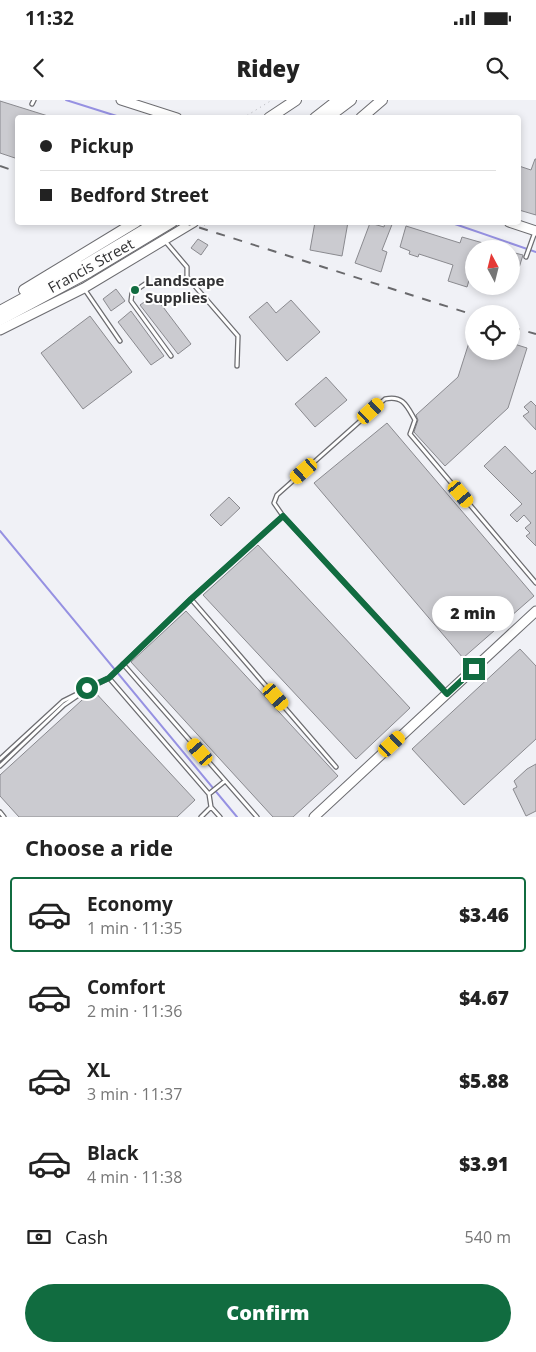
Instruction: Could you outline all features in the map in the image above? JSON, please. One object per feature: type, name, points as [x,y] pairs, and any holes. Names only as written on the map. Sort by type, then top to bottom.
[{"type":"highway","points":[[274,115],[296,100]]},
{"type":"highway","points":[[319,115],[338,100]]},
{"type":"highway","points":[[331,115],[351,100]]},
{"type":"highway","points":[[363,115],[382,100]]},
{"type":"highway","points":[[0,305],[131,225]]},
{"type":"highway","points":[[0,311],[86,269],[153,225]]},
{"type":"highway","points":[[0,320],[86,269],[167,225]]},
{"type":"main road","points":[[125,101],[160,115]]},
{"type":"main road","name":"Francis Street","points":[[0,330],[84,288],[189,225]]},
{"type":"main road","points":[[518,225],[536,231]]},
{"type":"main road","points":[[314,817],[536,611]]},
{"type":"lane","points":[[32,104],[34,100]]},
{"type":"lane","points":[[526,258],[536,231]]},
{"type":"lane","points":[[165,240],[186,267],[187,277],[238,336],[237,366]]},
{"type":"lane","points":[[145,284],[132,293],[131,301],[171,356]]},
{"type":"lane","points":[[84,288],[120,341]]},
{"type":"lane","points":[[447,694],[283,516],[274,503],[277,495],[385,399],[394,397],[408,406],[415,420],[410,434],[536,583]]},
{"type":"lane","points":[[0,759],[63,701],[109,678],[191,599],[283,516]]},
{"type":"lane","points":[[191,599],[336,768]]},
{"type":"lane","points":[[124,664],[256,817]]},
{"type":"lane","points":[[109,678],[209,794],[212,808],[220,817]]},
{"type":"lane","points":[[0,766],[64,704],[99,682]]},
{"type":"lane","points":[[209,794],[225,780]]},
{"type":"lane","points":[[201,817],[212,808]]},
{"type":"lane","points":[[0,812],[4,817]]},
{"type":"path","points":[[248,115],[272,100]]},
{"type":"building","points":[[0,101],[45,115],[15,115],[15,158],[0,153]]},
{"type":"building","points":[[536,159],[536,215],[521,211],[521,167],[531,170]]},
{"type":"building","points":[[314,225],[347,225],[342,256],[310,250]]},
{"type":"building","points":[[369,225],[384,227],[384,225],[392,225],[382,250],[387,252],[381,272],[355,263]]},
{"type":"building","points":[[406,226],[460,243],[462,237],[472,240],[465,240],[465,286],[448,281],[453,265],[419,254],[418,257],[409,254],[410,251],[400,247]]},
{"type":"building","points":[[198,239],[208,245],[201,255],[191,248]]},
{"type":"building","points":[[116,289],[125,301],[111,311],[103,299]]},
{"type":"building","points":[[154,295],[191,344],[178,354],[140,305]]},
{"type":"building","points":[[291,300],[320,332],[287,361],[249,317],[267,302],[276,313]]},
{"type":"building","points":[[131,311],[164,356],[151,365],[118,322]]},
{"type":"building","points":[[90,316],[132,372],[83,409],[41,353]]},
{"type":"building","points":[[520,346],[527,348],[508,408],[445,466],[414,432],[418,420],[416,415],[458,377],[465,355],[465,360],[520,360]]},
{"type":"building","points":[[326,377],[347,400],[315,427],[295,404]]},
{"type":"building","points":[[531,401],[536,406],[536,430],[523,416],[529,412],[524,407]]},
{"type":"building","points":[[387,423],[534,596],[463,658],[314,483]]},
{"type":"building","points":[[505,446],[532,474],[536,470],[536,546],[526,536],[530,533],[525,528],[531,523],[524,515],[517,522],[510,515],[522,504],[484,466]]},
{"type":"building","points":[[229,497],[240,508],[221,526],[210,515]]},
{"type":"building","points":[[258,545],[410,708],[356,759],[203,595]]},
{"type":"building","points":[[186,611],[338,776],[293,817],[273,817],[131,662]]},
{"type":"building","points":[[520,649],[536,666],[536,739],[464,805],[412,749]]},
{"type":"building","points":[[93,690],[195,800],[177,817],[19,817],[0,796],[0,775]]},
{"type":"building","points":[[536,764],[536,811],[526,816],[513,789],[517,787],[514,781],[527,769]]},
{"type":"waterway","points":[[66,100],[114,115]]},
{"type":"waterway","points":[[458,225],[536,252]]},
{"type":"waterway","points":[[0,531],[237,817]]},
{"type":"railway","points":[[0,166],[15,171]]},
{"type":"railway","points":[[191,225],[465,312]]},
{"type":"railway","points":[[520,330],[536,334]]},
{"type":"place","name":"Landscape Supplies","points":[[135,290]]},
{"type":"route","points":[[87,688],[109,678],[191,599],[283,516],[447,694],[474,669]]}]
